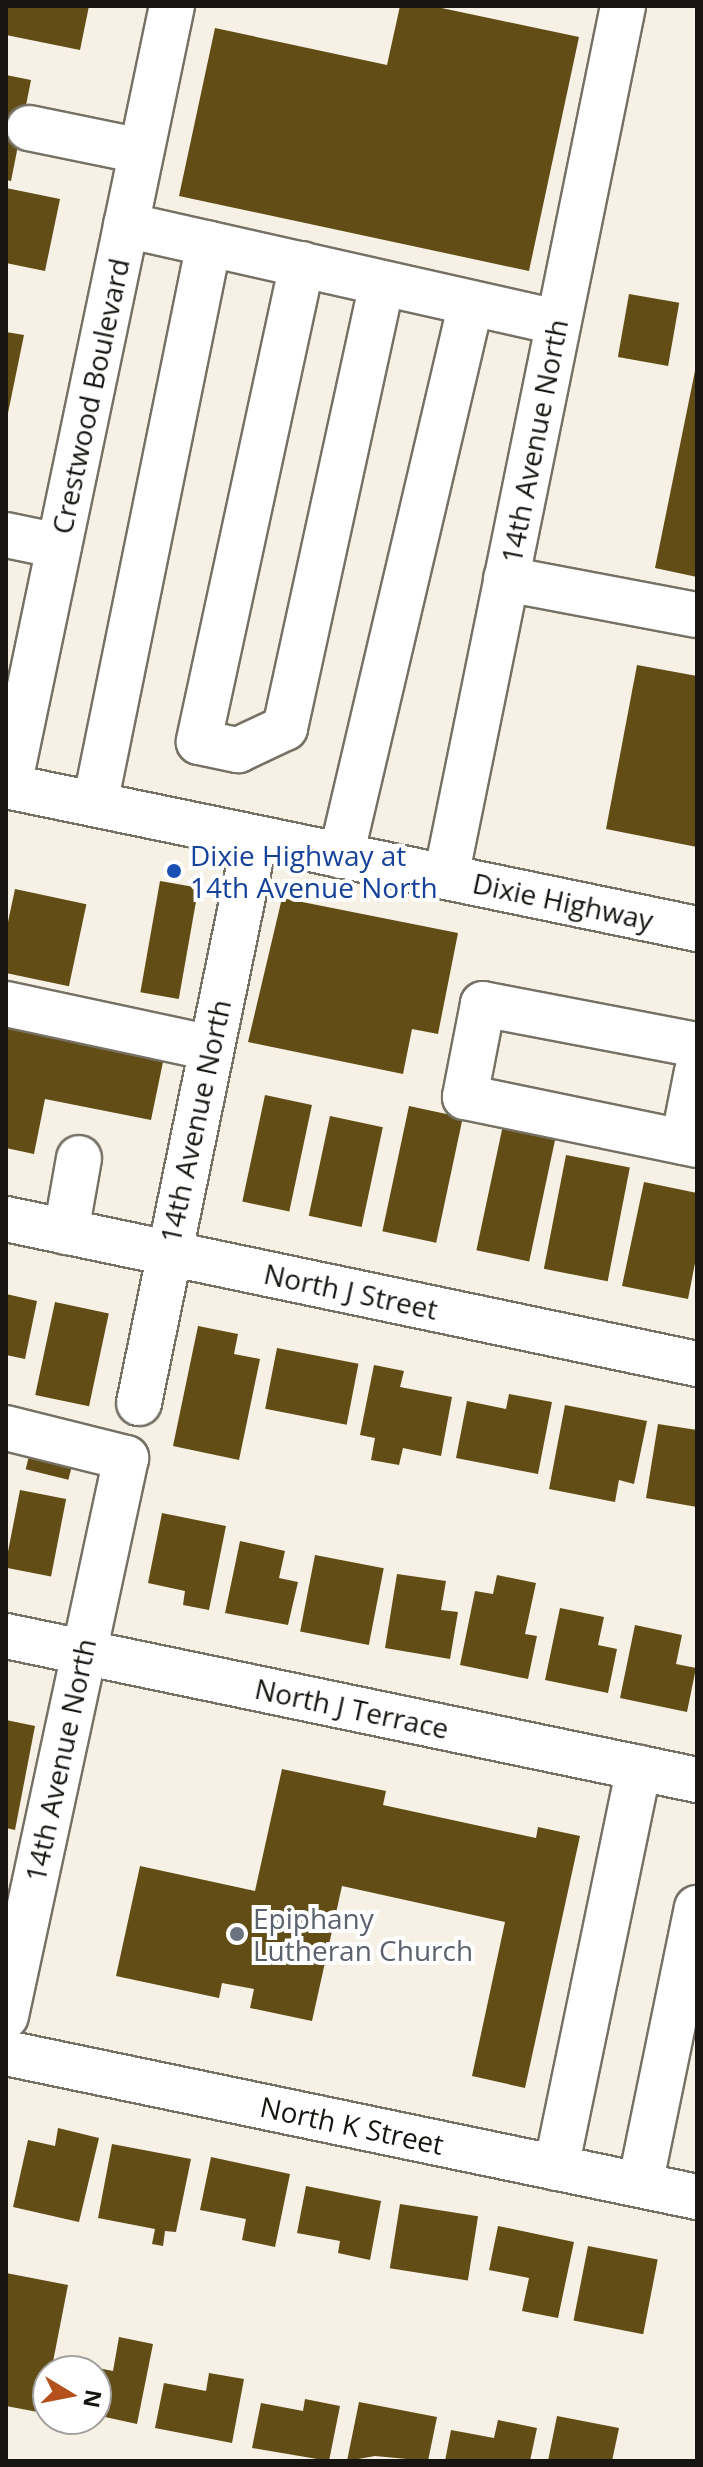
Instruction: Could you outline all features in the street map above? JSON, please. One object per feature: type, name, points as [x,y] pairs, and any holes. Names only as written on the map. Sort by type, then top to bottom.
[{"type":"street","name":"Crestwood Boulevard","points":[[7,786],[172,6]]},
{"type":"street","name":"14th Avenue North","points":[[446,877],[623,6]]},
{"type":"street","points":[[29,128],[141,151]]},
{"type":"street","points":[[126,225],[558,322]]},
{"type":"street","points":[[95,804],[209,243]]},
{"type":"street","points":[[302,264],[199,742],[238,750],[285,728],[382,283]]},
{"type":"street","points":[[341,856],[471,303]]},
{"type":"street","points":[[6,535],[59,546]]},
{"type":"street","points":[[506,579],[697,615]]},
{"type":"street","name":"Dixie Highway","points":[[7,786],[697,929]]},
{"type":"street","name":"14th Avenue North","points":[[139,1403],[167,1253],[255,838]]},
{"type":"street","points":[[6,1004],[211,1048]]},
{"type":"street","points":[[697,1045],[483,1004],[465,1097],[690,1144],[697,1071]]},
{"type":"street","points":[[66,1232],[79,1158]]},
{"type":"street","name":"North J Street","points":[[6,1219],[697,1364]]},
{"type":"street","name":"14th Avenue North","points":[[6,1428],[126,1458],[6,2016]]},
{"type":"street","name":"North J Terrace","points":[[6,1636],[697,1780]]},
{"type":"street","points":[[556,2168],[639,1768]]},
{"type":"street","points":[[640,2185],[697,1908]]},
{"type":"street","name":"North K Street","points":[[6,2053],[697,2197]]},
{"type":"building","points":[[6,6],[89,6],[80,50],[6,35]]},
{"type":"building","points":[[400,6],[432,6],[579,37],[529,271],[179,196],[215,28],[387,65]]},
{"type":"building","points":[[6,75],[31,80],[11,181],[6,180]]},
{"type":"building","points":[[6,188],[60,199],[45,271],[6,263]]},
{"type":"building","points":[[629,294],[679,303],[668,366],[618,357]]},
{"type":"building","points":[[6,332],[24,335],[7,418],[6,418]]},
{"type":"building","points":[[697,367],[697,577],[655,568]]},
{"type":"building","points":[[637,665],[697,676],[697,847],[606,829]]},
{"type":"building","points":[[160,881],[198,888],[179,999],[140,992]]},
{"type":"building","points":[[15,889],[86,904],[69,986],[6,973],[6,931]]},
{"type":"building","points":[[282,898],[458,933],[438,1034],[412,1029],[403,1074],[248,1042]]},
{"type":"building","points":[[6,1025],[164,1057],[151,1120],[45,1099],[34,1154],[6,1148]]},
{"type":"building","points":[[265,1095],[312,1105],[289,1212],[242,1202]]},
{"type":"building","points":[[409,1106],[463,1117],[436,1243],[382,1231]]},
{"type":"building","points":[[330,1116],[383,1127],[362,1227],[309,1216]]},
{"type":"building","points":[[503,1125],[556,1136],[529,1261],[476,1250]]},
{"type":"building","points":[[566,1155],[630,1167],[608,1281],[544,1269]]},
{"type":"building","points":[[644,1182],[697,1193],[697,1253],[688,1299],[622,1286]]},
{"type":"building","points":[[6,1294],[37,1301],[25,1359],[6,1355]]},
{"type":"building","points":[[55,1302],[109,1313],[89,1406],[35,1395]]},
{"type":"building","points":[[198,1326],[238,1334],[234,1354],[260,1359],[239,1460],[173,1446]]},
{"type":"building","points":[[277,1348],[358,1364],[347,1425],[265,1409]]},
{"type":"building","points":[[374,1365],[404,1371],[400,1387],[452,1397],[441,1456],[403,1448],[399,1465],[371,1460],[375,1438],[360,1435]]},
{"type":"building","points":[[509,1394],[552,1402],[538,1474],[456,1458],[467,1401],[506,1409]]},
{"type":"building","points":[[565,1405],[647,1421],[634,1484],[619,1480],[615,1502],[549,1489]]},
{"type":"building","points":[[658,1424],[697,1430],[697,1507],[646,1498]]},
{"type":"building","points":[[32,1444],[75,1455],[68,1480],[26,1469]]},
{"type":"building","points":[[20,1490],[66,1499],[51,1577],[6,1568]]},
{"type":"building","points":[[162,1513],[226,1526],[209,1610],[183,1605],[185,1591],[148,1583]]},
{"type":"building","points":[[240,1541],[285,1551],[279,1578],[298,1582],[288,1625],[225,1613]]},
{"type":"building","points":[[315,1555],[384,1568],[369,1645],[300,1632]]},
{"type":"building","points":[[397,1574],[446,1581],[441,1610],[458,1612],[450,1659],[385,1648]]},
{"type":"building","points":[[497,1575],[536,1583],[525,1634],[537,1636],[528,1679],[460,1665],[475,1591],[493,1594]]},
{"type":"building","points":[[560,1608],[604,1617],[598,1645],[617,1649],[608,1693],[545,1680]]},
{"type":"building","points":[[635,1625],[682,1635],[676,1664],[696,1668],[687,1712],[620,1698]]},
{"type":"building","points":[[6,1720],[35,1726],[15,1830],[6,1828]]},
{"type":"building","points":[[282,1769],[386,1791],[383,1805],[536,1838],[538,1827],[580,1836],[525,2088],[472,2076],[505,1922],[342,1886],[312,2021],[250,2008],[254,1989],[222,1983],[219,1998],[116,1976],[140,1866],[255,1891]]},
{"type":"building","points":[[58,2128],[99,2138],[79,2222],[13,2207],[28,2140],[55,2146]]},
{"type":"building","points":[[112,2144],[191,2159],[176,2232],[165,2231],[163,2246],[152,2244],[155,2229],[98,2218]]},
{"type":"building","points":[[211,2157],[290,2174],[275,2247],[242,2240],[246,2219],[200,2210]]},
{"type":"building","points":[[306,2186],[381,2201],[370,2260],[338,2253],[340,2241],[297,2233]]},
{"type":"building","points":[[400,2204],[478,2216],[468,2281],[390,2268]]},
{"type":"building","points":[[498,2226],[574,2242],[558,2318],[522,2311],[529,2278],[489,2270]]},
{"type":"building","points":[[588,2246],[658,2260],[643,2334],[573,2321]]},
{"type":"building","points":[[6,2273],[68,2285],[54,2355],[32,2355],[32,2411],[6,2406]]},
{"type":"building","points":[[119,2337],[153,2344],[137,2424],[112,2419],[113,2371]]},
{"type":"building","points":[[209,2373],[244,2379],[232,2443],[155,2428],[164,2383],[206,2391]]},
{"type":"building","points":[[305,2399],[340,2406],[329,2461],[252,2448],[261,2403],[303,2411]]},
{"type":"building","points":[[359,2402],[437,2417],[428,2461],[375,2456],[347,2461]]},
{"type":"building","points":[[557,2416],[619,2428],[612,2461],[548,2461]]},
{"type":"building","points":[[498,2420],[537,2428],[530,2461],[445,2461],[451,2430],[494,2438]]},
{"type":"place","name":"Dixie Highway at 14th Avenue North","points":[[174,871]]},
{"type":"place","name":"Epiphany Lutheran Church","points":[[237,1934]]}]
